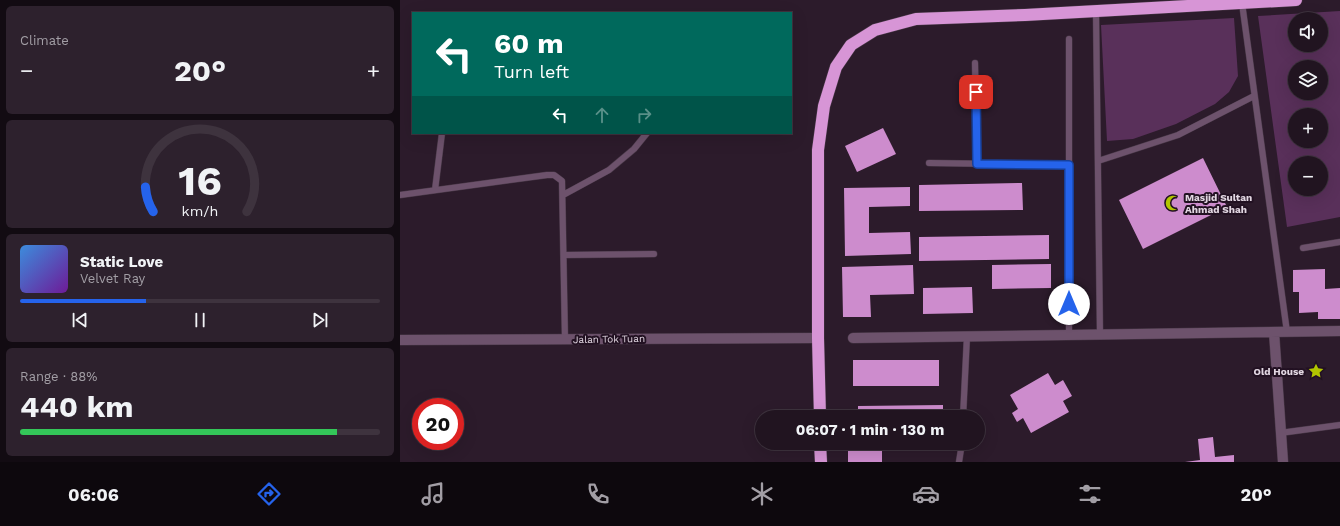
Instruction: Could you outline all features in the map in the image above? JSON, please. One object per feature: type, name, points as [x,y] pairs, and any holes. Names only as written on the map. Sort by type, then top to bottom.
[{"type":"highway","points":[[820,410],[818,338],[818,150],[824,106],[836,67],[851,45],[875,30],[916,19],[1296,0]]},
{"type":"highway","points":[[820,450],[821,462]]},
{"type":"street","points":[[853,338],[1340,331]]},
{"type":"street","points":[[1274,332],[1282,462]]},
{"type":"street","name":"Jalan Tok Tuan","points":[[400,340],[818,338]]},
{"type":"lane","points":[[1242,3],[1287,332]]},
{"type":"lane","points":[[1096,11],[1100,335]]},
{"type":"lane","points":[[1069,39],[1069,335]]},
{"type":"lane","points":[[975,63],[977,164]]},
{"type":"lane","points":[[1098,161],[1178,136],[1254,96]]},
{"type":"lane","points":[[435,190],[442,134]]},
{"type":"lane","points":[[562,195],[609,170],[634,149],[646,134]]},
{"type":"lane","points":[[929,163],[1069,165]]},
{"type":"lane","points":[[400,195],[547,174],[554,175],[562,181],[566,340]]},
{"type":"lane","points":[[1303,248],[1340,242]]},
{"type":"lane","points":[[564,255],[654,254]]},
{"type":"lane","points":[[963,410],[966,336]]},
{"type":"lane","points":[[1280,433],[1340,425]]},
{"type":"lane","points":[[959,462],[961,450]]},
{"type":"shaded area","points":[[1340,11],[1340,217],[1287,227],[1258,16],[1288,14],[1288,52],[1328,52],[1328,12],[1324,12]]},
{"type":"shaded area","points":[[1234,18],[1238,76],[1229,92],[1215,104],[1176,124],[1133,139],[1107,141],[1101,25]]},
{"type":"building","points":[[883,128],[896,154],[857,172],[845,146]]},
{"type":"building","name":"Masjid Sultan Ahmad Shah","points":[[1203,158],[1227,207],[1143,249],[1119,200]]},
{"type":"building","points":[[1022,183],[1023,210],[919,211],[919,185]]},
{"type":"building","points":[[910,187],[910,206],[869,207],[869,233],[910,232],[911,254],[845,256],[844,188]]},
{"type":"building","points":[[1049,235],[1049,259],[919,261],[919,237]]},
{"type":"building","points":[[1051,264],[1051,288],[992,289],[992,265]]},
{"type":"building","points":[[913,265],[914,294],[870,295],[871,317],[843,317],[842,267]]},
{"type":"building","points":[[1325,269],[1325,289],[1340,288],[1340,319],[1318,319],[1318,312],[1299,313],[1299,292],[1293,292],[1293,270]]},
{"type":"building","points":[[972,287],[973,313],[923,314],[923,288]]},
{"type":"building","points":[[853,360],[939,360],[939,386],[853,386]]},
{"type":"building","points":[[1048,373],[1055,385],[1063,380],[1072,396],[1063,401],[1069,412],[1031,433],[1023,418],[1017,422],[1012,413],[1018,409],[1010,395]]},
{"type":"building","points":[[943,405],[943,410],[858,410],[858,406]]},
{"type":"building","points":[[1213,437],[1215,457],[1234,455],[1234,462],[1185,462],[1200,460],[1198,439]]},
{"type":"building","points":[[848,450],[882,450],[882,462],[848,462]]},
{"type":"place","name":"Masjid Sultan Ahmad Shah","points":[[1173,203]]},
{"type":"place","name":"Old House","points":[[1316,371]]},
{"type":"route","points":[[976,92],[977,164],[1069,165],[1069,304]]}]
